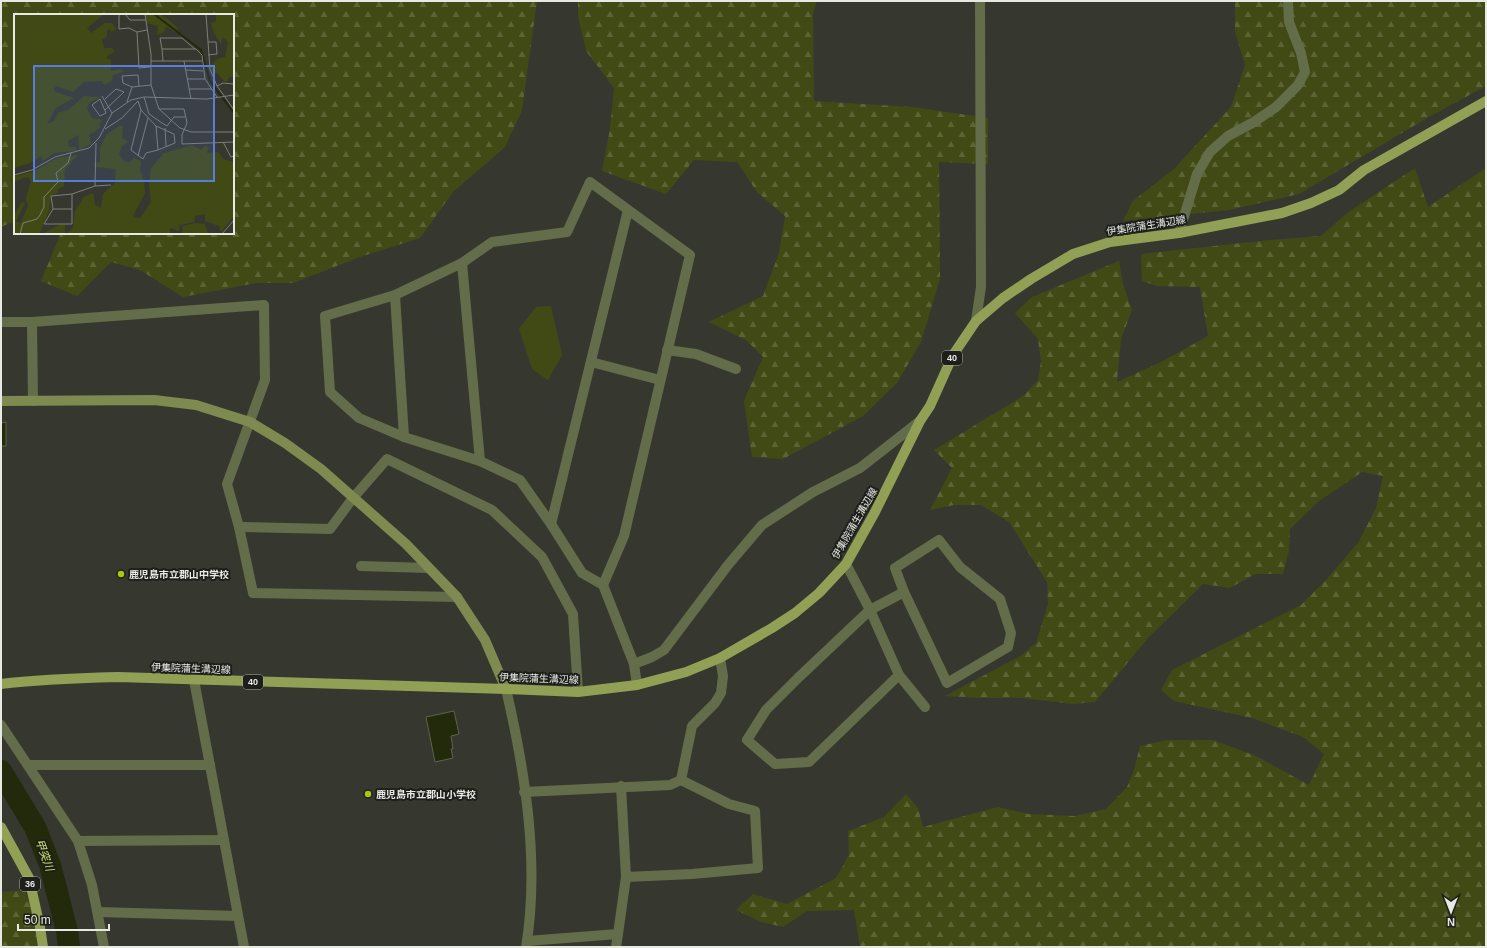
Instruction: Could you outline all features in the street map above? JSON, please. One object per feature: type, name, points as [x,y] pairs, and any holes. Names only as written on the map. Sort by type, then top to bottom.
[{"type":"main road","name":"伊集院蒲生溝辺線","points":[[1,684],[27,681],[94,678],[578,692],[637,684],[686,672],[720,658],[795,613],[819,593],[846,564],[875,512],[920,421],[930,406],[953,355],[976,321],[1003,298],[1073,254],[1110,242],[1179,233],[1282,213],[1312,203],[1339,190],[1364,170],[1486,101]]},
{"type":"main road","name":"36","points":[[1,827],[29,878],[43,947]]},
{"type":"street","points":[[976,321],[981,287],[980,1]]},
{"type":"street","points":[[1179,233],[1197,174],[1210,152],[1228,136],[1254,122],[1276,107],[1298,85],[1305,72],[1301,53],[1289,22],[1288,1]]},
{"type":"street","points":[[603,585],[624,536],[690,256],[590,182],[567,232],[492,242],[462,263],[395,295],[325,316],[330,392],[359,418],[404,437],[480,461],[520,480],[551,524],[582,573],[603,585],[634,664],[637,684]]},
{"type":"street","points":[[551,524],[628,210]]},
{"type":"street","points":[[462,263],[480,461]]},
{"type":"street","points":[[395,295],[404,437]]},
{"type":"street","points":[[1,322],[32,322],[264,305],[265,380],[227,484],[239,527],[253,593],[457,597]]},
{"type":"street","points":[[32,322],[33,401]]},
{"type":"street","points":[[667,350],[696,354],[736,369]]},
{"type":"street","points":[[591,362],[660,380]]},
{"type":"street","points":[[1,401],[154,400],[196,405],[250,422],[291,447],[321,470],[406,544],[457,597],[484,640],[506,689],[514,726],[530,835],[532,872],[527,944],[618,934]]},
{"type":"street","points":[[634,664],[652,657],[664,650],[728,565],[762,525],[813,492],[860,468],[920,421]]},
{"type":"street","points":[[239,527],[330,529],[353,498],[387,459],[492,510],[542,557],[573,614],[578,692]]},
{"type":"street","points":[[939,540],[960,567],[1000,599],[1011,633],[1008,647],[947,682],[904,592],[895,568],[939,540]]},
{"type":"street","points":[[846,564],[870,610],[899,675],[925,707]]},
{"type":"street","points":[[361,566],[428,568]]},
{"type":"street","points":[[899,675],[809,762],[775,764],[747,740],[766,710],[870,610],[904,592]]},
{"type":"street","points":[[681,780],[692,726],[715,703],[721,693],[723,676],[720,658]]},
{"type":"street","points":[[194,680],[244,947]]},
{"type":"street","points":[[1,725],[78,842],[92,885],[104,947]]},
{"type":"street","points":[[28,765],[210,765]]},
{"type":"street","points":[[524,792],[621,786],[670,785],[681,780]]},
{"type":"street","points":[[626,877],[692,874],[758,868],[755,811],[729,804],[681,780]]},
{"type":"street","points":[[616,947],[626,877],[621,786]]},
{"type":"street","points":[[78,842],[224,840]]},
{"type":"street","points":[[98,912],[238,916]]},
{"type":"green space","points":[[1,1],[537,1],[522,110],[505,147],[453,192],[420,238],[360,257],[293,283],[256,283],[183,297],[140,270],[111,262],[77,296],[41,281],[60,235],[56,234],[234,234],[234,14],[14,14],[14,224],[10,223],[1,227]]},
{"type":"green space","points":[[578,1],[817,1],[813,13],[814,101],[912,107],[988,118],[988,164],[939,162],[940,279],[921,342],[897,383],[863,416],[783,459],[752,457],[744,401],[763,357],[746,340],[709,322],[763,296],[779,253],[785,216],[757,192],[737,162],[694,160],[666,194],[602,171],[610,129],[614,88],[586,51],[578,16]]},
{"type":"green space","points":[[1235,1],[1486,1],[1486,86],[1427,118],[1299,194],[1229,210],[1123,221],[1133,201],[1174,169],[1231,107],[1245,65],[1235,31]]},
{"type":"green space","points":[[1415,168],[1428,207],[1486,168],[1486,947],[860,947],[854,910],[807,911],[783,927],[761,922],[736,910],[753,894],[787,904],[836,878],[849,855],[848,831],[884,817],[906,794],[918,808],[923,827],[998,807],[1029,814],[1075,816],[1106,809],[1127,787],[1134,770],[1140,746],[1167,740],[1213,740],[1256,756],[1309,785],[1324,754],[1303,737],[1252,718],[1174,701],[1161,690],[1172,670],[1301,605],[1325,581],[1358,543],[1376,508],[1383,476],[1362,472],[1319,501],[1290,529],[1289,551],[1283,574],[1255,574],[1230,588],[1203,584],[1148,638],[1095,702],[1073,704],[1023,698],[945,696],[1022,655],[1036,643],[1048,604],[1047,582],[1009,522],[981,505],[954,505],[930,510],[952,468],[934,450],[1023,396],[1038,380],[1041,361],[1038,339],[1015,313],[1032,297],[1119,261],[1123,284],[1132,310],[1121,339],[1117,382],[1163,361],[1208,336],[1200,287],[1157,286],[1142,281],[1141,254],[1321,236],[1347,213]]},
{"type":"green space","points":[[551,306],[562,355],[548,380],[532,369],[519,329],[536,307]]},
{"type":"green space","points":[[25,890],[36,926],[37,947],[1,947],[1,892]]},
{"type":"shaded area","points":[[6,422],[6,446],[1,446],[1,423]]},
{"type":"shaded area","points":[[454,711],[459,734],[451,736],[453,758],[435,762],[426,717]]},
{"type":"waterway","name":"甲突川","points":[[1,771],[35,827],[50,865],[67,931],[69,947]]},
{"type":"place","name":"鹿児島市立郡山中学校","points":[[121,574]]},
{"type":"place","name":"鹿児島市立郡山小学校","points":[[368,794]]}]
